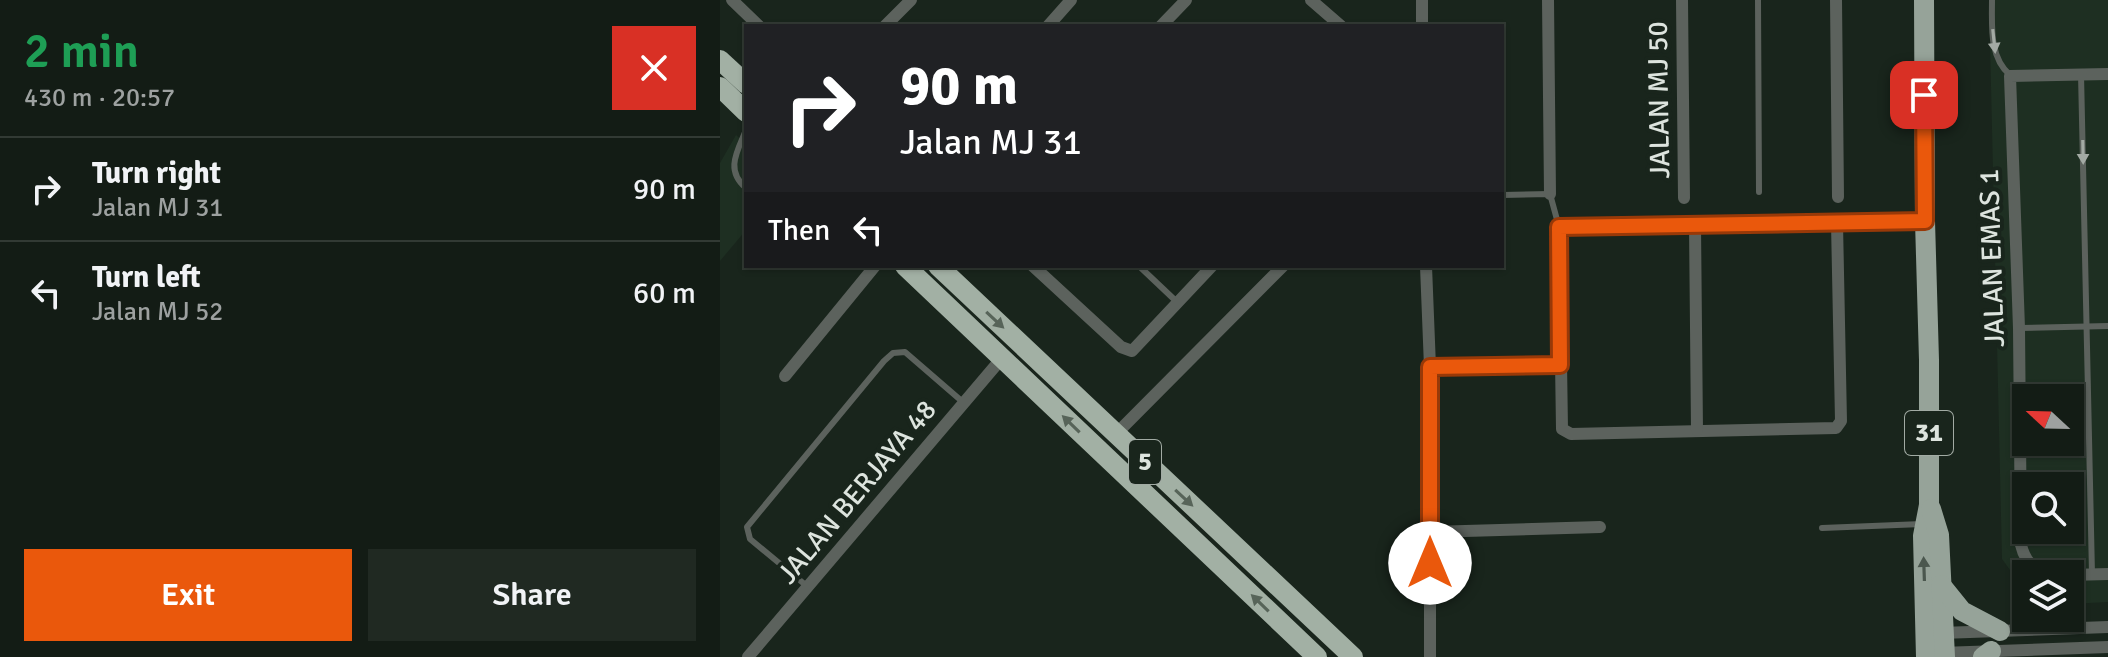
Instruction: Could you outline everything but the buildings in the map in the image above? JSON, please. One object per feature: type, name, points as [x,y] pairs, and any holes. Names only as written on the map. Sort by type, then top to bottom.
[{"type":"highway","points":[[720,60],[744,82]]},
{"type":"highway","points":[[720,87],[744,110]]},
{"type":"highway","name":"5","points":[[907,268],[1317,657]]},
{"type":"highway","name":"5","points":[[940,268],[1353,657]]},
{"type":"main road","name":"31","points":[[1924,0],[1929,360],[1927,515],[1923,536],[1935,648]]},
{"type":"main road","name":"31","points":[[1927,515],[1939,535],[1941,585],[1935,648]]},
{"type":"main road","points":[[1941,585],[1962,611],[2000,631]]},
{"type":"street","points":[[732,0],[757,24]]},
{"type":"street","points":[[887,24],[911,0]]},
{"type":"street","points":[[1050,24],[1071,0]]},
{"type":"street","points":[[1163,24],[1186,0]]},
{"type":"street","points":[[1311,0],[1334,24]]},
{"type":"street","points":[[1422,0],[1422,24]]},
{"type":"street","points":[[1548,0],[1550,194]]},
{"type":"street","name":"JALAN MJ 50","points":[[1682,0],[1684,198]]},
{"type":"street","points":[[1836,0],[1838,197]]},
{"type":"street","points":[[2010,76],[2108,74]]},
{"type":"street","name":"JALAN EMAS 1","points":[[2010,76],[2019,328],[2021,545],[2027,560]]},
{"type":"street","points":[[1837,223],[1840,425],[1836,428],[1566,432],[1562,429],[1559,227],[1925,221]]},
{"type":"street","points":[[1695,225],[1697,430]]},
{"type":"street","points":[[785,376],[873,268]]},
{"type":"street","points":[[1035,268],[1121,347],[1132,351],[1210,268]]},
{"type":"street","points":[[1116,434],[1281,268]]},
{"type":"street","points":[[1426,268],[1430,367],[1430,657]]},
{"type":"street","name":"JALAN BERJAYA 48","points":[[748,657],[1002,358]]},
{"type":"street","points":[[1430,367],[1560,365]]},
{"type":"street","points":[[1430,532],[1600,527]]},
{"type":"street","points":[[2084,574],[2108,574]]},
{"type":"street","points":[[1935,648],[2000,631],[2108,627]]},
{"type":"street","points":[[1935,648],[1987,654],[2108,647]]},
{"type":"lane","points":[[1758,0],[1759,192]]},
{"type":"lane","points":[[1992,0],[1994,50],[1999,66],[2010,76]]},
{"type":"lane","points":[[2081,74],[2092,574]]},
{"type":"lane","points":[[744,135],[733,163],[738,181],[744,186]]},
{"type":"lane","points":[[1504,195],[1550,194],[1559,227]]},
{"type":"lane","points":[[1141,268],[1178,303]]},
{"type":"lane","points":[[2019,328],[2108,326]]},
{"type":"lane","points":[[808,587],[750,539],[747,527],[884,361],[893,353],[905,352],[964,403]]},
{"type":"lane","points":[[1822,528],[1927,515]]},
{"type":"shaded area","points":[[1989,0],[2108,0],[2108,602],[2084,603],[2084,560],[2012,560],[2012,573],[2002,559]]},
{"type":"shaded area","points":[[736,135],[744,142],[744,232],[720,261],[720,163]]},
{"type":"route","points":[[1430,563],[1430,367],[1560,365],[1559,227],[1925,221],[1924,95]]}]
